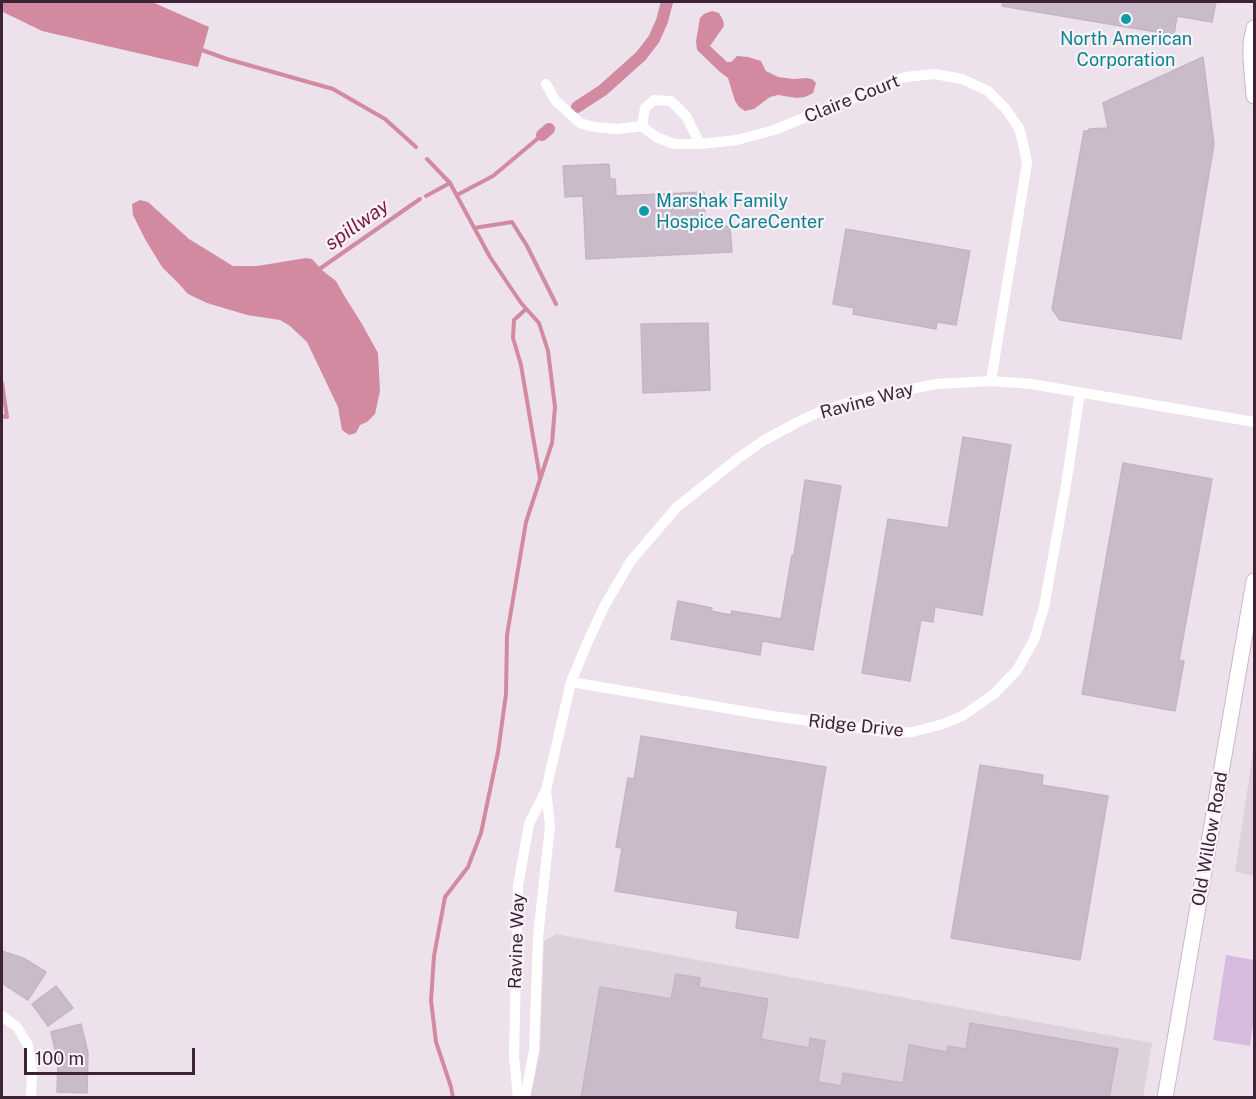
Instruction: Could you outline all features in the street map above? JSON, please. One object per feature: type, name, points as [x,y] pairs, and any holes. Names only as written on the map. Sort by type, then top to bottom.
[{"type":"street","points":[[1254,28],[1251,43],[1254,96]]},
{"type":"street","name":"Claire Court","points":[[642,126],[656,137],[674,144],[700,144],[737,140],[774,130],[905,77],[935,74],[962,79],[988,91],[1005,108],[1019,128],[1027,163],[991,381]]},
{"type":"street","points":[[546,84],[555,100],[580,123],[594,127],[617,129],[642,126],[645,108],[654,100],[671,101],[686,116],[700,144]]},
{"type":"street","name":"Ravine Way","points":[[518,1098],[514,1056],[518,886],[529,824],[546,790],[571,682],[605,605],[630,562],[676,508],[752,448],[773,434],[798,422],[844,404],[936,384],[991,381],[1031,384],[1254,422]]},
{"type":"street","name":"Ridge Drive","points":[[571,682],[766,715],[893,733],[912,732],[943,724],[964,715],[995,693],[1017,670],[1034,640],[1044,607],[1080,392]]},
{"type":"street","name":"Old Willow Road","points":[[1165,1098],[1254,581]]},
{"type":"street","name":"Ravine Way","points":[[525,1098],[534,1050],[538,937],[550,826],[546,790]]},
{"type":"street","points":[[2,1016],[17,1027],[28,1045],[32,1071],[32,1098]]},
{"type":"shaded area","points":[[2,2],[152,2],[209,27],[198,67],[42,31],[2,11]]},
{"type":"shaded area","points":[[712,11],[719,13],[724,26],[710,46],[727,62],[731,62],[737,56],[748,57],[761,61],[766,71],[778,77],[812,79],[816,83],[813,93],[797,98],[778,95],[770,97],[754,109],[745,111],[739,107],[728,78],[697,50],[696,41],[700,18]]},
{"type":"shaded area","points":[[140,200],[148,202],[189,239],[233,266],[257,266],[312,259],[336,281],[378,353],[380,391],[375,414],[360,425],[356,433],[349,435],[342,430],[338,407],[307,342],[290,326],[280,320],[247,315],[207,303],[188,294],[162,267],[145,239],[133,215],[132,204]]},
{"type":"shaded area","points":[[1254,745],[1254,876],[1235,872]]},
{"type":"shaded area","points":[[556,934],[1152,1043],[1143,1097],[530,1098],[540,1051],[544,941]]},
{"type":"shaded area","points":[[1226,955],[1254,960],[1254,1016],[1250,1046],[1213,1040]]},
{"type":"building","name":"North American Corporation","points":[[1003,2],[1216,2],[1212,22],[1177,16],[1174,35],[1002,6]]},
{"type":"building","points":[[1203,57],[1214,144],[1181,339],[1060,320],[1052,309],[1084,131],[1108,128],[1103,103]]},
{"type":"building","name":"Marshak Family Hospice CareCenter","points":[[609,164],[610,179],[615,179],[616,196],[704,192],[705,227],[730,226],[732,252],[586,259],[583,196],[565,197],[563,166]]},
{"type":"building","points":[[846,229],[970,251],[956,325],[937,322],[936,329],[853,314],[854,308],[833,304]]},
{"type":"building","points":[[708,323],[710,390],[643,393],[641,324]]},
{"type":"building","points":[[963,437],[1011,445],[982,615],[935,607],[933,622],[921,620],[910,681],[862,673],[888,519],[948,528]]},
{"type":"building","points":[[1123,463],[1212,479],[1179,660],[1184,661],[1175,711],[1082,694]]},
{"type":"building","points":[[805,480],[841,486],[813,650],[762,641],[760,655],[671,639],[678,601],[712,608],[711,611],[731,615],[732,611],[781,619],[792,555],[794,555]]},
{"type":"building","points":[[641,736],[826,767],[798,938],[736,928],[738,911],[615,891],[622,848],[616,847],[628,778],[634,779]]},
{"type":"building","points":[[980,765],[1043,775],[1042,785],[1108,796],[1080,960],[951,938]]},
{"type":"building","points":[[2,951],[23,958],[46,972],[28,1000],[2,983]]},
{"type":"building","points":[[676,974],[700,978],[699,987],[768,999],[761,1039],[809,1048],[810,1038],[825,1041],[818,1082],[841,1086],[843,1073],[903,1083],[909,1045],[947,1052],[948,1046],[966,1049],[970,1023],[1118,1049],[1109,1098],[581,1098],[600,987],[671,999]]},
{"type":"building","points":[[56,986],[73,1008],[48,1026],[32,1004]]},
{"type":"building","points":[[81,1024],[88,1053],[87,1093],[57,1092],[58,1062],[51,1032]]},
{"type":"waterway","points":[[577,107],[603,90],[641,56],[654,39],[667,2]]},
{"type":"waterway","points":[[199,49],[333,89],[385,119],[416,147]]},
{"type":"waterway","points":[[542,135],[549,129]]},
{"type":"waterway","points":[[457,195],[493,176],[542,135]]},
{"type":"waterway","points":[[427,159],[450,183],[490,257],[521,303],[539,323],[548,351],[555,407],[552,443],[526,522],[507,635],[506,694],[498,752],[481,833],[468,867],[445,897],[434,956],[431,1000],[436,1042],[453,1098]]},
{"type":"waterway","points":[[426,196],[450,183]]},
{"type":"waterway","name":"spillway","points":[[318,270],[420,199]]},
{"type":"waterway","points":[[474,228],[512,222],[527,246],[556,304]]},
{"type":"waterway","points":[[526,309],[514,320],[513,338],[521,365],[540,478]]},
{"type":"waterway","points":[[2,383],[7,417],[2,416]]},
{"type":"place","name":"North American Corporation","points":[[1126,19]]},
{"type":"place","name":"Marshak Family Hospice CareCenter","points":[[644,211]]}]
